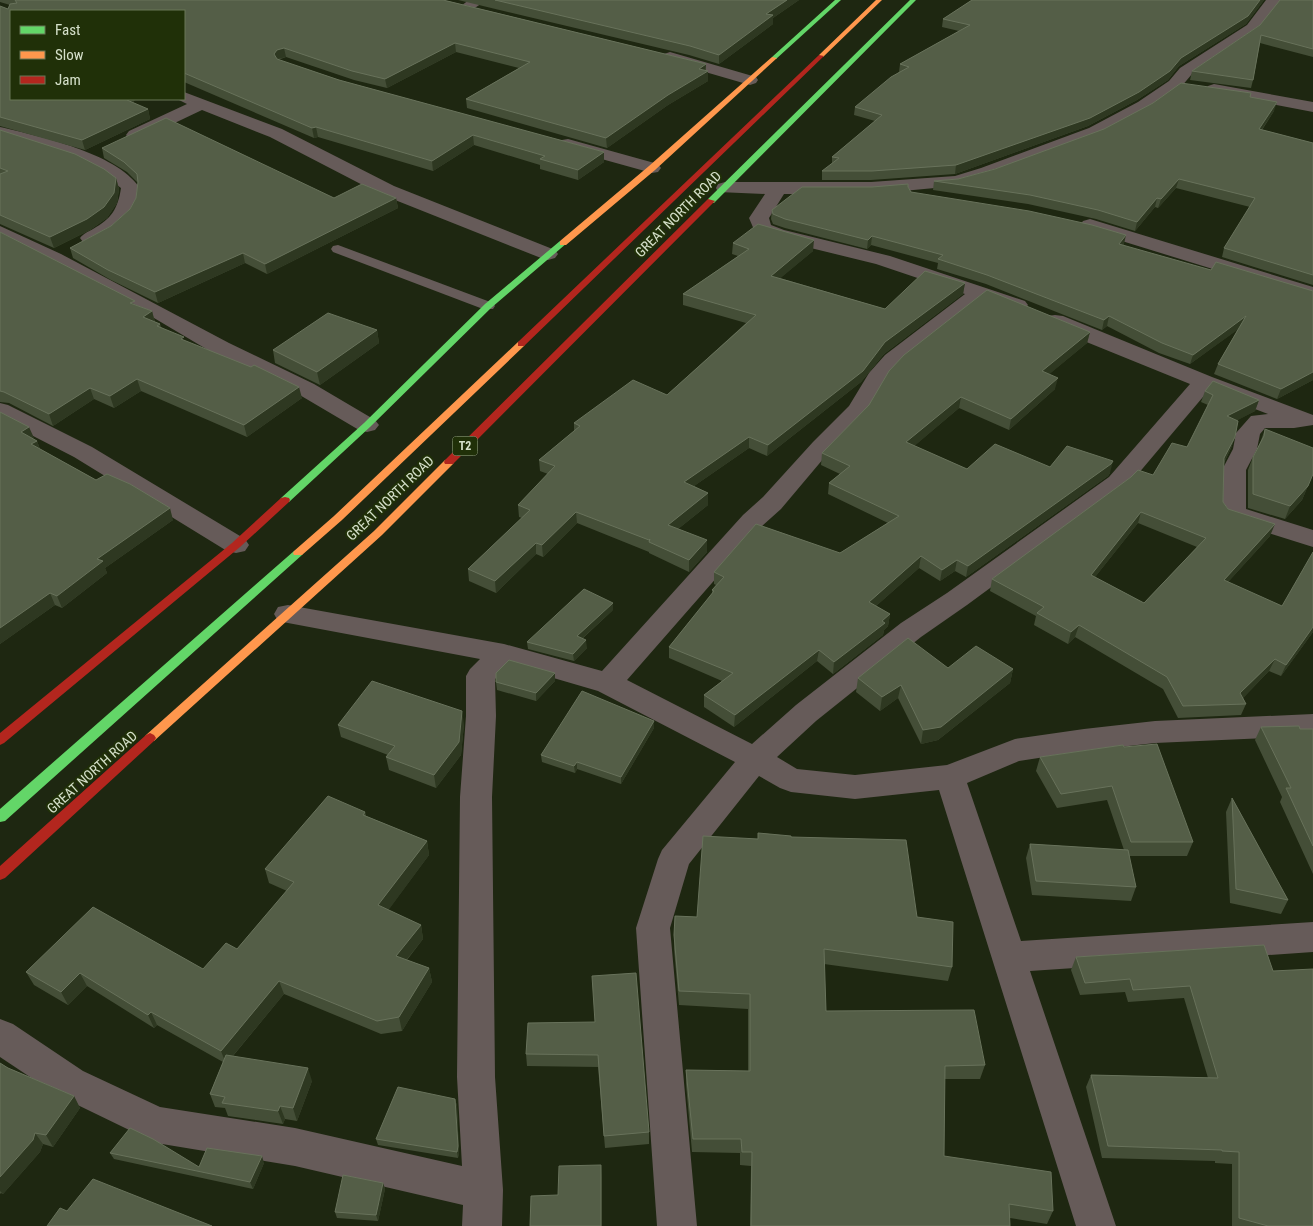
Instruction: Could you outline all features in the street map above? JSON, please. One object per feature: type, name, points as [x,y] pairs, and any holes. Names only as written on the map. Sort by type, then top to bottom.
[{"type":"main road","points":[[0,740],[236,545],[367,425],[488,306],[652,168],[838,0]]},
{"type":"main road","name":"GREAT NORTH ROAD","points":[[0,816],[338,518],[686,187],[879,0]]},
{"type":"main road","name":"GREAT NORTH ROAD","points":[[0,874],[378,533],[912,0]]},
{"type":"street","points":[[464,8],[480,0]]},
{"type":"street","points":[[725,188],[871,188],[956,181],[987,172],[1095,132],[1144,106],[1175,84],[1186,71],[1252,28],[1274,0]]},
{"type":"street","points":[[449,4],[489,15]]},
{"type":"street","points":[[654,54],[750,80]]},
{"type":"street","points":[[1175,84],[1230,91],[1313,107]]},
{"type":"street","points":[[122,141],[191,101],[276,133],[387,190],[548,254]]},
{"type":"street","points":[[0,132],[97,153],[130,187],[128,204],[119,220],[109,229],[54,258]]},
{"type":"street","points":[[550,139],[652,168]]},
{"type":"street","points":[[871,188],[953,200]]},
{"type":"street","points":[[778,189],[759,218],[762,228],[777,234],[883,260],[1005,300],[1204,382],[1309,418]]},
{"type":"street","points":[[1076,222],[1313,294]]},
{"type":"street","points":[[0,232],[161,314],[221,348],[306,389],[367,425]]},
{"type":"street","points":[[608,683],[752,521],[772,503],[821,447],[858,410],[877,378],[893,360],[981,292]]},
{"type":"street","points":[[677,1226],[653,928],[674,859],[756,759],[806,713],[911,630],[957,600],[1118,482],[1204,382]]},
{"type":"street","points":[[0,410],[82,452],[236,545]]},
{"type":"street","points":[[1309,418],[1260,421],[1248,433],[1244,449],[1234,470],[1233,513],[1313,539]]},
{"type":"street","points":[[288,614],[504,654],[608,683],[756,759],[791,780],[855,787],[950,777],[1015,750],[1084,740],[1155,732],[1313,725]]},
{"type":"street","points":[[0,1036],[70,1083],[156,1125],[295,1147],[482,1208],[476,1077],[476,797],[481,716],[480,676],[504,654]]},
{"type":"street","points":[[950,777],[1096,1226]]},
{"type":"street","points":[[1008,956],[1313,937]]},
{"type":"lane","points":[[338,249],[488,306]]},
{"type":"building","points":[[15,0],[443,0],[706,64],[699,69],[708,71],[668,95],[606,138],[466,99],[530,62],[455,43],[385,79],[352,71],[284,48],[277,50],[274,54],[277,59],[339,80],[604,152],[578,170],[540,159],[545,156],[473,135],[432,161],[316,127],[312,128],[185,73],[185,10],[10,10],[10,100],[127,100],[148,109],[82,140],[0,117],[0,6],[8,9],[10,4],[17,3]]},
{"type":"building","points":[[495,0],[787,0],[766,14],[773,15],[719,55],[690,46]]},
{"type":"building","points":[[972,0],[1260,0],[1248,16],[1181,58],[1170,71],[1139,92],[1090,118],[956,165],[872,171],[822,171],[839,158],[832,157],[882,115],[855,107],[891,77],[909,67],[900,64],[970,25],[943,19]]},
{"type":"building","points":[[1280,0],[1313,0],[1313,49],[1261,35],[1253,80],[1192,71],[1260,25]]},
{"type":"building","points":[[1181,83],[1251,93],[1250,97],[1277,102],[1259,129],[1313,143],[1313,275],[1224,248],[1255,198],[1179,179],[1161,199],[1157,198],[1137,222],[1098,210],[1030,195],[934,181],[958,179],[995,169],[1104,129],[1153,103]]},
{"type":"building","points":[[166,118],[334,198],[362,184],[396,198],[265,264],[243,253],[155,292],[108,270],[70,248],[111,226],[130,209],[136,198],[137,174],[124,162],[102,148]]},
{"type":"building","points":[[0,130],[75,154],[104,169],[116,178],[114,193],[104,207],[87,219],[50,237],[0,215],[0,174],[8,171],[0,168]]},
{"type":"building","points":[[908,184],[911,192],[1029,211],[1092,225],[1126,235],[1119,244],[1211,270],[1216,262],[1313,291],[1313,372],[1281,389],[1218,364],[1246,316],[1193,355],[1162,343],[1109,316],[1104,320],[987,275],[938,259],[943,255],[872,236],[868,240],[785,219],[773,214],[772,210],[802,187],[872,187]]},
{"type":"building","points":[[758,224],[814,240],[771,276],[885,309],[925,271],[965,283],[885,342],[863,371],[768,445],[749,437],[684,482],[708,493],[668,525],[707,540],[689,560],[649,542],[650,539],[576,512],[542,545],[536,543],[495,581],[468,569],[530,510],[518,505],[555,466],[539,460],[580,426],[574,423],[633,380],[667,395],[756,315],[683,294],[749,249],[733,243]]},
{"type":"building","points":[[0,232],[135,301],[130,303],[152,311],[143,317],[160,324],[157,326],[184,337],[181,339],[251,367],[254,365],[299,387],[244,425],[137,379],[110,396],[90,388],[49,414],[0,391]]},
{"type":"building","points":[[987,290],[1090,332],[1042,371],[1058,378],[1011,419],[961,397],[906,442],[967,469],[995,444],[1050,467],[1067,446],[1113,461],[968,566],[957,560],[942,570],[921,556],[869,602],[890,614],[882,621],[885,623],[834,662],[819,650],[735,715],[704,695],[733,673],[669,647],[724,577],[714,572],[756,524],[840,553],[899,516],[829,483],[850,466],[822,453],[869,405],[889,371],[904,355]]},
{"type":"building","points":[[328,313],[377,330],[317,372],[273,350]]},
{"type":"building","points":[[1213,381],[1259,400],[1227,416],[1238,421],[1235,437],[1224,458],[1223,502],[1228,509],[1275,524],[1224,580],[1282,606],[1313,552],[1313,627],[1286,665],[1275,659],[1240,693],[1246,704],[1183,706],[1167,677],[1079,625],[1071,632],[1037,613],[1044,607],[992,579],[1138,470],[1153,475],[1172,443],[1187,447],[1213,395],[1205,391]],"holes":[[[1141,512],[1206,538],[1144,603],[1091,575]]]},
{"type":"building","points":[[0,412],[29,427],[21,432],[37,441],[31,444],[96,480],[107,474],[130,484],[170,508],[97,559],[103,561],[57,596],[50,593],[0,628]]},
{"type":"building","points":[[1265,429],[1313,448],[1313,474],[1308,486],[1290,506],[1253,494],[1253,457],[1264,436]]},
{"type":"building","points":[[584,589],[613,603],[577,636],[586,640],[573,654],[527,642]]},
{"type":"building","points":[[908,638],[948,668],[976,646],[1013,669],[941,727],[923,730],[901,685],[882,697],[858,678]]},
{"type":"building","points":[[509,660],[555,673],[536,693],[496,682],[496,673]]},
{"type":"building","points":[[372,681],[462,711],[459,742],[434,775],[386,757],[395,746],[338,725]]},
{"type":"building","points":[[582,691],[654,721],[621,777],[577,762],[574,766],[541,755]]},
{"type":"building","points":[[1299,726],[1300,729],[1313,729],[1313,846],[1286,788],[1291,788],[1261,727]]},
{"type":"building","points":[[1157,744],[1193,842],[1131,842],[1112,786],[1061,794],[1040,757],[1123,745],[1124,747]]},
{"type":"building","points":[[328,796],[365,812],[363,815],[427,841],[378,905],[421,925],[396,956],[429,968],[399,1017],[377,1021],[279,981],[221,1051],[151,1012],[148,1015],[80,973],[61,992],[26,972],[93,907],[203,969],[226,943],[237,949],[294,882],[265,869]]},
{"type":"building","points":[[1232,798],[1288,900],[1236,889]]},
{"type":"building","points":[[758,833],[791,837],[906,840],[917,917],[953,922],[952,967],[824,949],[826,1011],[974,1010],[985,1065],[945,1066],[944,1156],[1051,1172],[1053,1211],[1009,1204],[1010,1226],[751,1226],[752,1152],[742,1152],[741,1139],[693,1139],[686,1070],[750,1071],[750,994],[679,991],[674,935],[675,916],[697,917],[703,836],[758,839]]},
{"type":"building","points":[[1030,844],[1128,850],[1136,887],[1036,881]]},
{"type":"building","points":[[1264,945],[1273,971],[1313,969],[1313,1226],[1268,1226],[1239,1218],[1239,1152],[1108,1146],[1091,1075],[1218,1078],[1190,986],[1133,990],[1130,979],[1085,983],[1076,957]]},
{"type":"building","points":[[636,973],[649,1132],[604,1136],[598,1055],[526,1054],[528,1023],[595,1022],[592,976]]},
{"type":"building","points":[[226,1055],[308,1068],[293,1108],[280,1106],[278,1111],[222,1103],[225,1097],[210,1094]]},
{"type":"building","points":[[0,1063],[74,1096],[46,1135],[35,1133],[33,1140],[0,1177]]},
{"type":"building","points":[[398,1087],[455,1099],[457,1152],[376,1139]]},
{"type":"building","points":[[130,1128],[153,1139],[199,1167],[207,1148],[262,1156],[250,1182],[110,1153]]},
{"type":"building","points":[[601,1165],[601,1226],[530,1226],[531,1196],[558,1195],[559,1166]]},
{"type":"building","points":[[343,1175],[383,1183],[376,1215],[335,1212]]},
{"type":"building","points":[[93,1179],[212,1226],[47,1226],[60,1208],[67,1211]]},
{"type":"traffic: fast","points":[[774,58],[838,0]]},
{"type":"traffic: fast","points":[[711,201],[913,0]]},
{"type":"traffic: fast","points":[[285,500],[367,425],[488,306],[563,243]]},
{"type":"traffic: fast","points":[[0,817],[298,553]]},
{"type":"traffic: slow","points":[[821,56],[879,0]]},
{"type":"traffic: slow","points":[[563,243],[652,168],[774,58]]},
{"type":"traffic: slow","points":[[298,553],[338,518],[521,344]]},
{"type":"traffic: slow","points":[[150,738],[378,533],[449,462]]},
{"type":"traffic: jam","points":[[521,344],[821,56]]},
{"type":"traffic: jam","points":[[449,462],[711,201]]},
{"type":"traffic: jam","points":[[0,740],[236,545],[285,500]]},
{"type":"traffic: jam","points":[[0,874],[150,738]]}]
